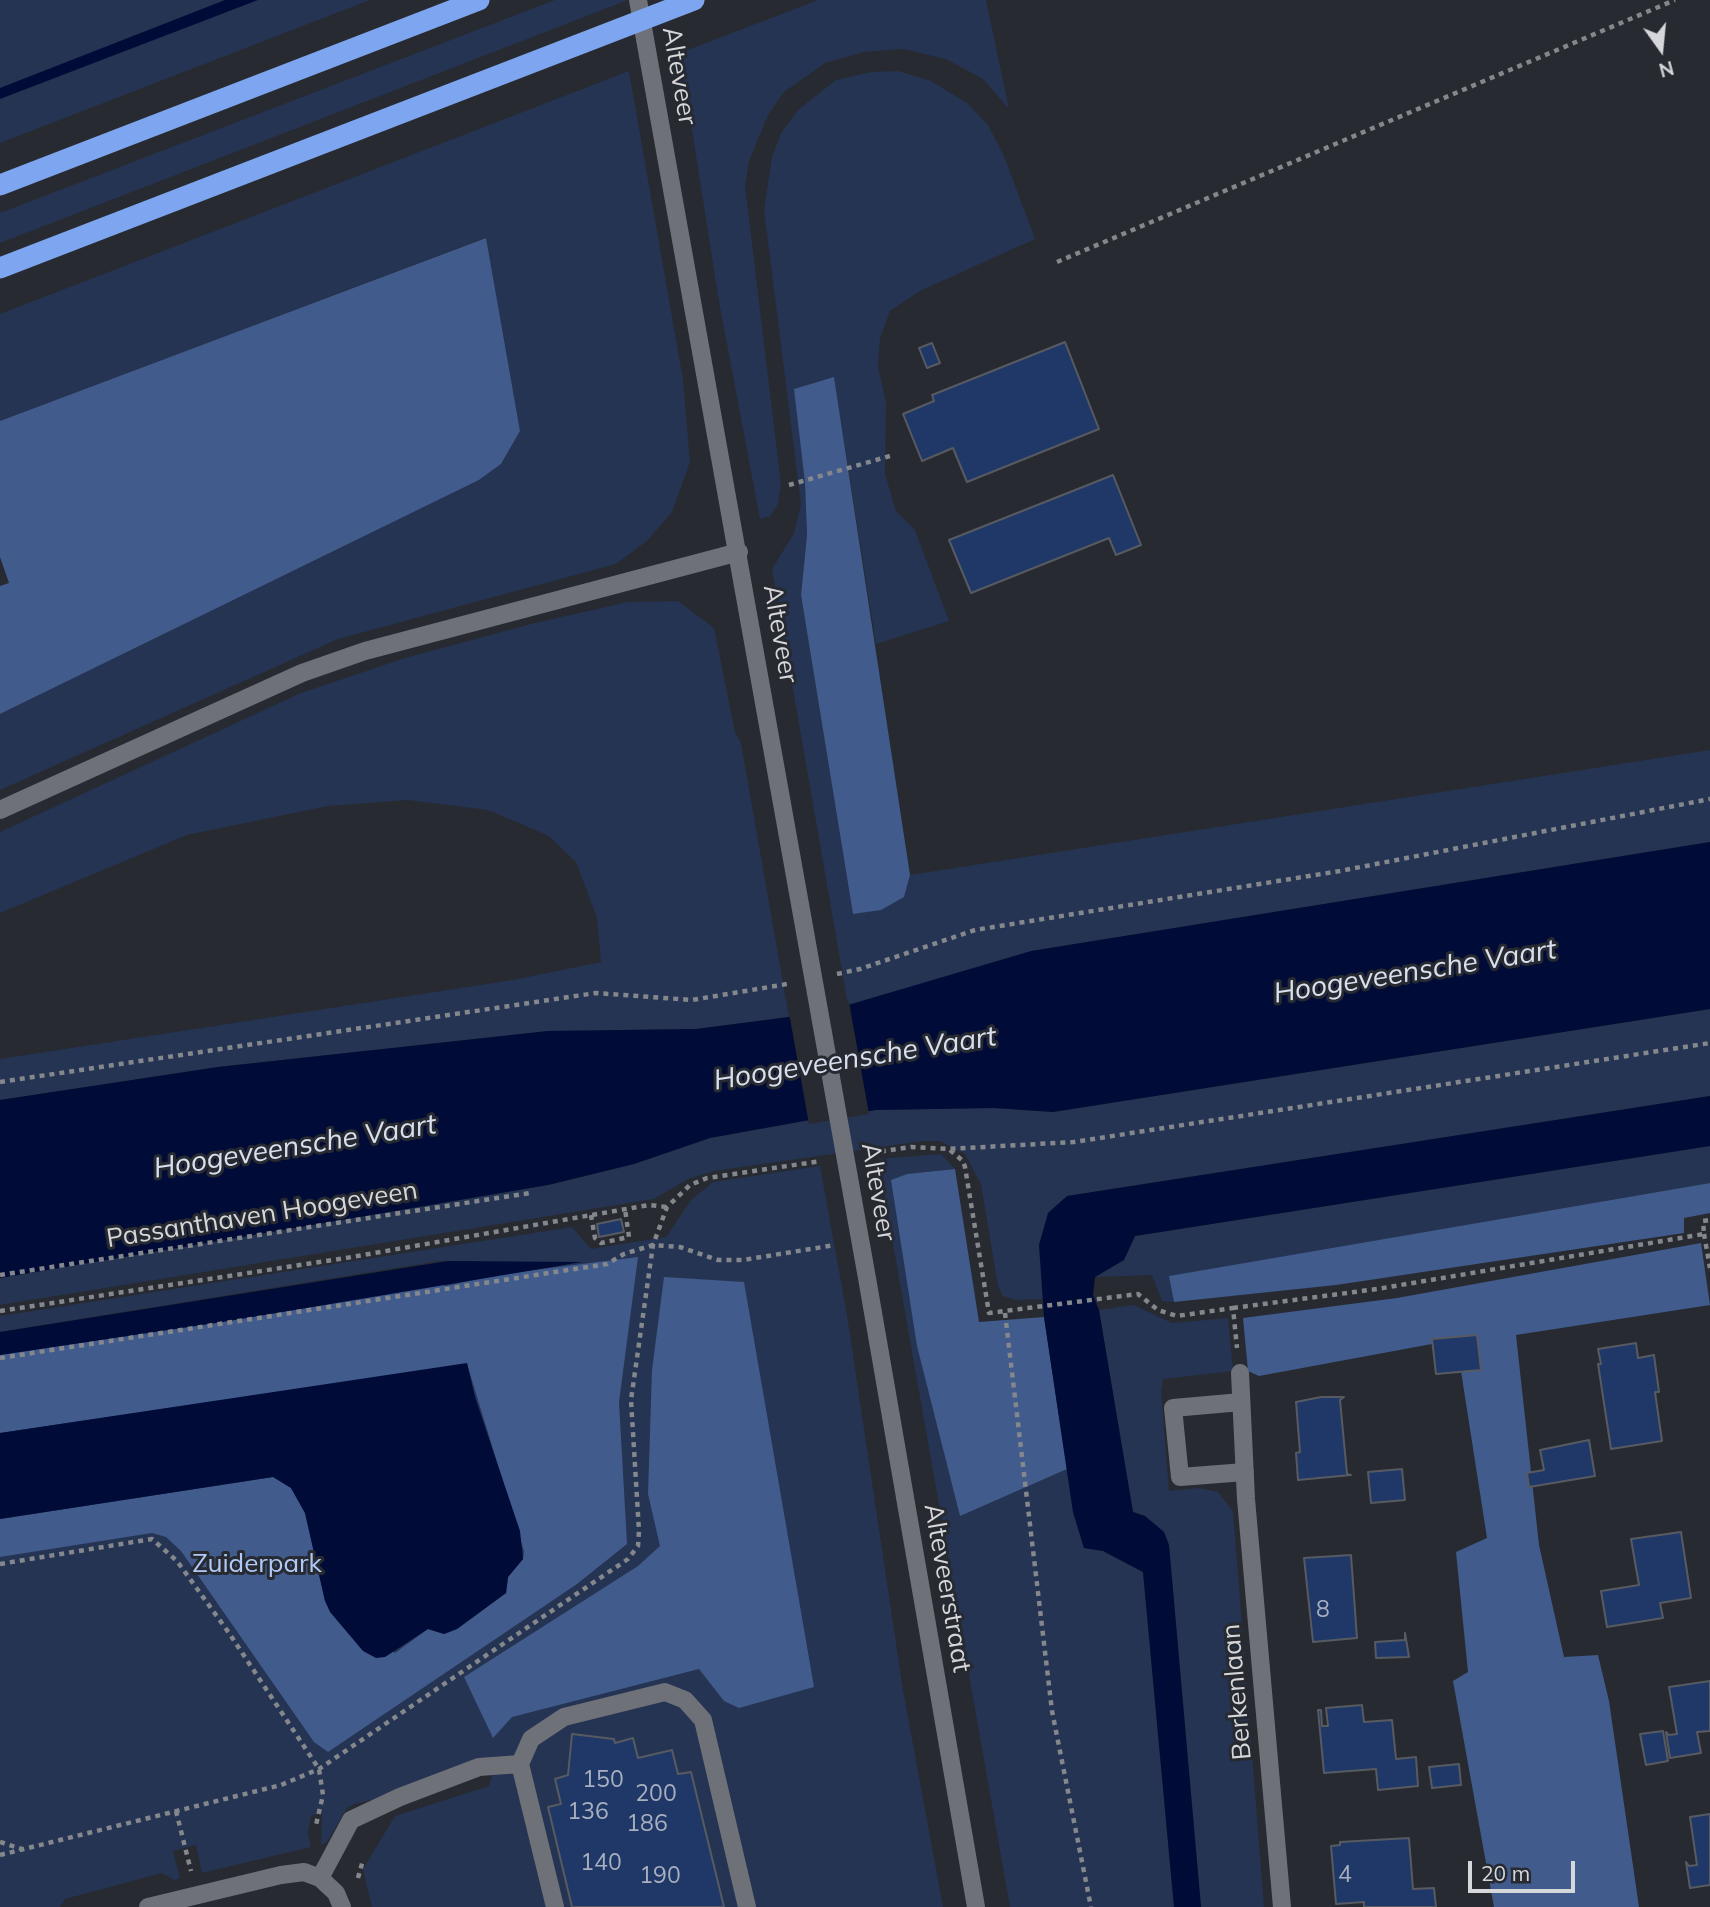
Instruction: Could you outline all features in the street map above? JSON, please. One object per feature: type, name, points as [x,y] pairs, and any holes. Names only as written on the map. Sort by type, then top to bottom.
[{"type":"highway","points":[[0,185],[479,0]]},
{"type":"highway","points":[[0,268],[695,0]]},
{"type":"street","name":"Alteveer","points":[[638,0],[867,1278]]},
{"type":"street","points":[[0,810],[302,673],[365,651],[738,552]]},
{"type":"street","name":"Alteveerstraat","points":[[867,1278],[976,1907]]},
{"type":"street","name":"Berkenlaan","points":[[1240,1373],[1245,1472],[1282,1907]]},
{"type":"street","points":[[1241,1402],[1174,1408],[1180,1477],[1245,1472]]},
{"type":"street","points":[[555,1907],[520,1764],[531,1739],[564,1717],[665,1692],[685,1700],[703,1720],[747,1907]]},
{"type":"street","points":[[320,1878],[351,1820],[400,1797],[479,1767],[520,1764]]},
{"type":"street","points":[[148,1907],[304,1872],[320,1878],[336,1893],[342,1907]]},
{"type":"path","points":[[1057,262],[1675,0]]},
{"type":"path","points":[[789,485],[890,456]]},
{"type":"path","points":[[835,974],[860,970],[975,930],[1340,870],[1710,799]]},
{"type":"path","points":[[0,1082],[596,993],[692,1000],[798,982]]},
{"type":"path","points":[[864,1154],[911,1147],[948,1149],[1073,1142],[1710,1043]]},
{"type":"path","points":[[948,1149],[963,1161],[965,1167],[989,1312],[1004,1313],[1138,1294],[1158,1310],[1177,1316],[1377,1289],[1704,1234]]},
{"type":"path","points":[[0,1855],[281,1785],[319,1769],[628,1559],[638,1545],[631,1400],[653,1245],[667,1207],[690,1185],[707,1178],[828,1160]]},
{"type":"path","name":"Passanthaven Hoogeveen","points":[[0,1275],[530,1193]]},
{"type":"path","points":[[0,1311],[346,1258],[649,1205],[667,1207]]},
{"type":"path","points":[[591,1215],[595,1238],[601,1243],[629,1237],[625,1209]]},
{"type":"path","points":[[1710,1220],[1703,1221],[1710,1268]]},
{"type":"path","points":[[0,1358],[607,1264],[624,1254],[653,1245],[680,1247],[718,1260],[743,1260],[860,1241]]},
{"type":"path","points":[[1233,1308],[1240,1373]]},
{"type":"path","points":[[1004,1313],[1052,1711],[1091,1907]]},
{"type":"path","points":[[0,1564],[152,1539],[177,1561],[229,1633],[319,1769]]},
{"type":"path","points":[[176,1811],[197,1895]]},
{"type":"path","points":[[0,1842],[22,1849]]},
{"type":"green space","points":[[0,0],[370,0],[0,143]]},
{"type":"green space","points":[[555,0],[628,0],[0,243],[0,213]]},
{"type":"green space","points":[[818,0],[986,0],[1009,109],[983,79],[946,59],[903,49],[864,52],[825,63],[784,92],[768,115],[749,161],[745,186],[781,484],[778,504],[770,516],[760,519],[719,302],[680,53]]},
{"type":"green space","points":[[629,71],[683,380],[690,462],[672,512],[648,540],[616,564],[338,639],[0,790],[0,714],[479,480],[501,464],[520,431],[485,238],[0,421],[0,314]]},
{"type":"green space","points":[[898,71],[931,81],[967,103],[988,125],[1004,156],[1035,239],[920,291],[890,311],[880,338],[878,367],[886,402],[885,474],[896,511],[915,530],[949,621],[876,644],[834,378],[795,389],[805,483],[807,535],[801,595],[853,914],[904,897],[910,875],[1710,750],[1710,842],[1032,951],[941,1003],[848,1005],[772,569],[794,533],[801,504],[764,210],[772,157],[781,133],[799,109],[836,80],[871,72]]},
{"type":"green space","points":[[486,238],[520,431],[501,464],[479,480],[0,714],[0,586],[9,583],[0,557],[0,421]]},
{"type":"green space","points":[[834,377],[910,875],[904,897],[881,910],[853,914],[801,595],[807,535],[805,483],[794,389]]},
{"type":"green space","points":[[678,601],[714,628],[735,732],[741,743],[789,1017],[696,1029],[548,1031],[218,1067],[0,1100],[0,1059],[513,980],[601,962],[597,918],[576,862],[549,836],[488,810],[408,800],[328,806],[187,835],[0,913],[0,832],[301,693],[405,658],[535,623],[628,602]]},
{"type":"green space","points":[[1710,1009],[1710,1096],[1067,1196],[1043,1287],[1043,1299],[1016,1300],[1003,1296],[998,1286],[981,1184],[965,1154],[940,1141],[923,1141],[714,1171],[688,1179],[654,1199],[0,1305],[0,1278],[548,1185],[634,1164],[710,1138],[804,1121],[876,1110],[994,1108],[1053,1112]]},
{"type":"green space","points":[[1710,1146],[1710,1183],[1170,1276],[1174,1302],[1162,1301],[1152,1275],[1095,1277],[1124,1260],[1135,1236]]},
{"type":"green space","points":[[941,1154],[955,1169],[907,1174],[892,1181],[896,1203],[1028,1484],[1067,1469],[1073,1512],[1084,1548],[1103,1551],[1143,1572],[1174,1907],[1010,1907],[878,1159]]},
{"type":"green space","name":"Zuiderpark","points":[[820,1166],[847,1315],[903,1690],[943,1907],[372,1907],[363,1869],[395,1816],[489,1786],[494,1769],[355,1804],[347,1808],[327,1842],[321,1845],[322,1813],[311,1816],[308,1833],[311,1847],[202,1873],[196,1845],[173,1851],[180,1878],[174,1880],[162,1873],[65,1899],[60,1907],[0,1907],[0,1347],[511,1262],[439,1261],[0,1332],[0,1316],[572,1227],[591,1249],[666,1237],[691,1200],[713,1182]]},
{"type":"green space","points":[[955,1169],[979,1322],[1044,1317],[1067,1469],[960,1516],[917,1346],[891,1180],[907,1174]]},
{"type":"green space","points":[[1710,1183],[1710,1213],[1684,1218],[1684,1233],[1336,1285],[1174,1302],[1169,1276]]},
{"type":"green space","points":[[1701,1243],[1710,1305],[1516,1335],[1539,1545],[1564,1657],[1598,1655],[1609,1701],[1639,1907],[1494,1907],[1453,1681],[1468,1672],[1456,1552],[1487,1538],[1458,1352],[1448,1341],[1259,1376],[1248,1371],[1243,1318],[1397,1298]]},
{"type":"green space","points":[[638,1257],[619,1402],[627,1544],[577,1584],[328,1752],[314,1742],[181,1551],[166,1537],[152,1533],[0,1557],[0,1519],[273,1477],[291,1488],[305,1513],[325,1601],[395,1653],[428,1629],[444,1634],[457,1629],[506,1593],[508,1577],[523,1559],[524,1551],[467,1364],[0,1433],[0,1355],[444,1283],[445,1286],[502,1274]]},
{"type":"green space","points":[[664,1277],[744,1282],[814,1687],[739,1708],[724,1701],[699,1669],[512,1717],[493,1738],[464,1677],[638,1566],[660,1546],[648,1494],[652,1370]]},
{"type":"green space","points":[[1134,1305],[1172,1323],[1228,1318],[1233,1371],[1163,1379],[1161,1391],[1169,1491],[1199,1488],[1218,1492],[1233,1511],[1264,1907],[1201,1907],[1169,1545],[1164,1532],[1145,1516],[1133,1512],[1099,1310]]},
{"type":"water","points":[[225,0],[258,0],[0,99],[0,88]]},
{"type":"water","name":"Hoogeveensche Vaart","points":[[1710,842],[1710,1009],[1053,1112],[994,1108],[876,1110],[804,1121],[710,1138],[634,1164],[548,1185],[0,1278],[0,1100],[218,1067],[548,1031],[696,1029],[789,1017],[848,1005],[1031,951]]},
{"type":"water","points":[[1710,1096],[1710,1146],[1135,1236],[1124,1260],[1095,1277],[1093,1295],[1099,1310],[1133,1512],[1145,1516],[1164,1532],[1169,1545],[1201,1907],[1174,1907],[1143,1572],[1103,1551],[1084,1548],[1073,1512],[1044,1317],[1039,1245],[1048,1213],[1067,1196]]},
{"type":"water","points":[[448,1261],[582,1262],[223,1322],[0,1355],[0,1332]]},
{"type":"water","points":[[467,1363],[475,1397],[520,1531],[523,1559],[508,1577],[506,1593],[457,1629],[444,1634],[428,1629],[385,1657],[376,1658],[363,1651],[330,1612],[325,1601],[305,1513],[291,1488],[273,1477],[0,1519],[0,1433]]},
{"type":"pier","points":[[849,1002],[869,1114],[809,1124],[789,1013]]},
{"type":"building","points":[[1065,342],[1099,429],[967,482],[953,448],[922,461],[903,414],[934,401],[932,395]]},
{"type":"building","points":[[932,343],[940,363],[927,368],[919,348]]},
{"type":"building","points":[[1113,475],[1141,545],[1116,555],[1109,538],[971,593],[949,540]]},
{"type":"building","points":[[621,1219],[624,1232],[599,1237],[597,1224]]},
{"type":"building","points":[[1477,1335],[1481,1370],[1436,1374],[1432,1339]]},
{"type":"building","points":[[1636,1343],[1638,1358],[1654,1355],[1659,1392],[1655,1392],[1662,1441],[1611,1449],[1598,1349]]},
{"type":"building","points":[[1321,1397],[1344,1397],[1340,1400],[1347,1474],[1351,1475],[1298,1480],[1296,1453],[1300,1452],[1296,1402]]},
{"type":"building","points":[[1589,1440],[1595,1476],[1529,1487],[1527,1473],[1544,1470],[1540,1450]]},
{"type":"building","points":[[1402,1469],[1405,1500],[1371,1503],[1368,1472]]},
{"type":"building","points":[[1681,1532],[1691,1598],[1660,1603],[1663,1618],[1607,1627],[1601,1591],[1639,1585],[1631,1539]]},
{"type":"building","points":[[1351,1555],[1357,1638],[1313,1642],[1304,1558]]},
{"type":"building","points":[[1405,1633],[1409,1657],[1376,1658],[1375,1642],[1405,1640]]},
{"type":"building","points":[[1710,1681],[1710,1731],[1697,1732],[1701,1753],[1670,1758],[1666,1732],[1669,1735],[1677,1734],[1669,1687]]},
{"type":"building","points":[[1362,1705],[1364,1722],[1392,1720],[1396,1759],[1416,1757],[1418,1786],[1378,1790],[1376,1769],[1324,1773],[1318,1710],[1321,1710],[1322,1726],[1328,1726],[1326,1708]]},
{"type":"building","points":[[1663,1731],[1668,1761],[1646,1765],[1640,1734]]},
{"type":"building","points":[[572,1734],[614,1739],[615,1743],[633,1738],[638,1758],[672,1750],[678,1774],[691,1772],[724,1907],[572,1907],[548,1807],[561,1804],[555,1779],[568,1775]]},
{"type":"building","points":[[1459,1764],[1461,1785],[1432,1788],[1429,1767]]},
{"type":"building","points":[[1710,1814],[1710,1885],[1690,1888],[1686,1862],[1689,1866],[1697,1865],[1690,1817]]},
{"type":"building","points":[[1409,1838],[1413,1889],[1434,1888],[1436,1907],[1364,1907],[1364,1902],[1336,1904],[1331,1846],[1340,1845],[1340,1842]]}]
